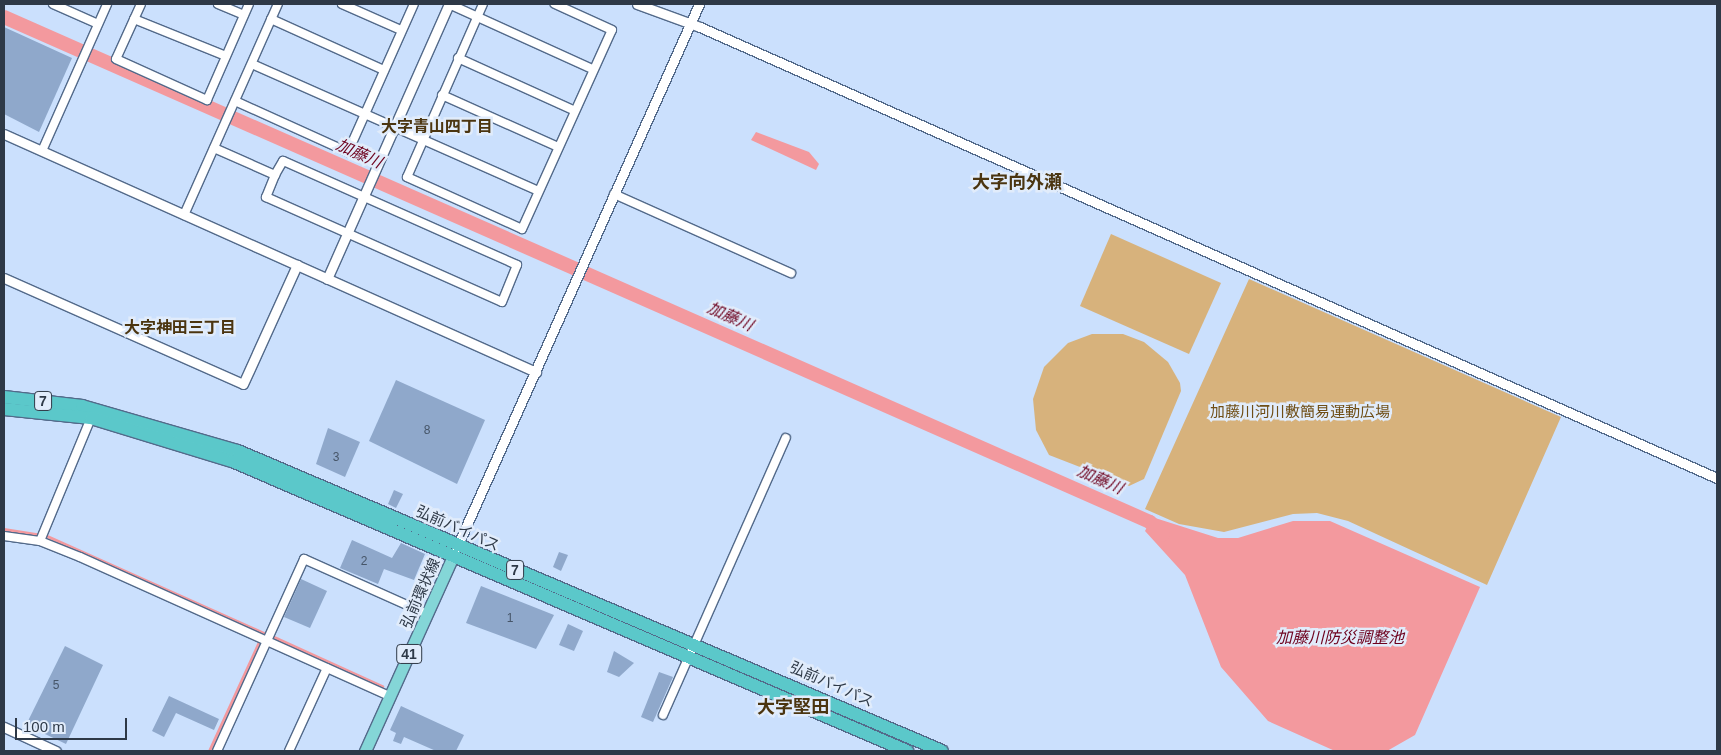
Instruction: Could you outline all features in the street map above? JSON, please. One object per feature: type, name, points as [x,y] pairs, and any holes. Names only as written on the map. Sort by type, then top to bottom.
[{"type":"highway","points":[[4,389],[79,411]]},
{"type":"highway","name":"弘前バイパス","points":[[4,397],[79,411],[238,451],[455,551]]},
{"type":"highway","name":"弘前バイパス","points":[[4,409],[79,411],[91,418],[232,461],[455,551],[934,750]]},
{"type":"highway","points":[[4,415],[79,411]]},
{"type":"highway","name":"弘前バイパス","points":[[693,649],[908,751]]},
{"type":"main road","name":"弘前環状線","points":[[365,751],[455,551]]},
{"type":"street","points":[[53,4],[98,24]]},
{"type":"street","points":[[73,13],[77,4]]},
{"type":"street","points":[[42,151],[107,4]]},
{"type":"street","points":[[141,4],[116,59],[207,100],[249,4]]},
{"type":"street","points":[[218,4],[244,15]]},
{"type":"street","points":[[184,214],[278,4]]},
{"type":"street","points":[[342,4],[401,30]]},
{"type":"street","points":[[234,104],[348,152],[414,4]]},
{"type":"street","points":[[327,278],[366,186],[449,4],[592,69]]},
{"type":"street","points":[[483,4],[421,138],[407,177],[522,228],[573,110],[612,30],[555,4]]},
{"type":"street","points":[[637,4],[689,26],[709,31],[1717,478]]},
{"type":"street","points":[[455,551],[699,4]]},
{"type":"street","points":[[134,19],[226,56]]},
{"type":"street","points":[[271,19],[384,70]]},
{"type":"street","points":[[458,58],[573,110]]},
{"type":"street","points":[[252,64],[538,190]]},
{"type":"street","points":[[442,95],[558,147]]},
{"type":"street","points":[[4,134],[536,372]]},
{"type":"street","points":[[214,148],[275,175]]},
{"type":"street","points":[[283,161],[362,196],[517,265],[502,302],[266,197],[283,161]]},
{"type":"street","points":[[614,194],[791,273]]},
{"type":"street","points":[[4,278],[243,384],[297,265]]},
{"type":"street","points":[[40,541],[91,418]]},
{"type":"street","points":[[663,715],[786,438]]},
{"type":"street","points":[[4,536],[40,541],[390,696]]},
{"type":"street","points":[[217,751],[304,559],[427,614]]},
{"type":"street","points":[[289,751],[327,668]]},
{"type":"street","points":[[4,727],[56,751]]},
{"type":"green space","points":[[1111,234],[1221,283],[1189,354],[1080,306]]},
{"type":"green space","name":"加藤川河川敷簡易運動広場","points":[[1249,279],[1561,417],[1487,585],[1348,521],[1317,513],[1293,514],[1224,532],[1179,524],[1145,509]]},
{"type":"green space","points":[[1092,334],[1123,334],[1144,342],[1168,362],[1180,383],[1181,391],[1144,479],[1129,486],[1049,455],[1036,430],[1033,399],[1044,367],[1068,343]]},
{"type":"water","points":[[756,132],[809,152],[819,164],[816,170],[751,140]]},
{"type":"water","name":"加藤川防災調整池","points":[[1152,517],[1218,538],[1238,538],[1293,521],[1330,521],[1480,587],[1415,735],[1387,751],[1335,751],[1268,721],[1221,667],[1185,575],[1145,531]]},
{"type":"building","points":[[4,27],[72,58],[39,132],[4,114]]},
{"type":"building","points":[[396,380],[485,420],[457,484],[369,441]]},
{"type":"building","points":[[328,428],[360,442],[345,477],[316,464]]},
{"type":"building","points":[[394,490],[403,494],[396,508],[388,504]]},
{"type":"building","points":[[352,540],[392,558],[401,543],[425,554],[414,580],[384,569],[378,584],[340,568]]},
{"type":"building","points":[[559,552],[568,555],[561,571],[553,567]]},
{"type":"building","points":[[301,579],[327,591],[310,628],[284,617]]},
{"type":"building","points":[[481,586],[554,615],[536,649],[466,623]]},
{"type":"building","points":[[568,624],[583,631],[574,651],[559,645]]},
{"type":"building","points":[[65,646],[103,665],[66,744],[26,725]]},
{"type":"building","points":[[614,651],[634,663],[619,677],[607,672]]},
{"type":"building","points":[[659,672],[673,677],[653,722],[641,717]]},
{"type":"building","points":[[169,696],[219,719],[214,730],[176,713],[164,737],[152,731]]},
{"type":"building","points":[[401,706],[464,735],[456,751],[436,751],[404,737],[401,744],[393,741],[396,733],[390,730]]},
{"type":"waterway","name":"加藤川","points":[[4,17],[1150,522],[1163,535]]},
{"type":"waterway","points":[[4,529],[37,534]]},
{"type":"waterway","points":[[47,536],[264,633]]},
{"type":"waterway","points":[[274,637],[382,686]]},
{"type":"waterway","points":[[209,751],[258,644]]},
{"type":"district","name":"大字青山四丁目","points":[[437,127]]},
{"type":"district","name":"大字向外瀬","points":[[1017,182]]},
{"type":"district","name":"大字神田三丁目","points":[[180,328]]},
{"type":"district","name":"大字堅田","points":[[793,707]]}]
